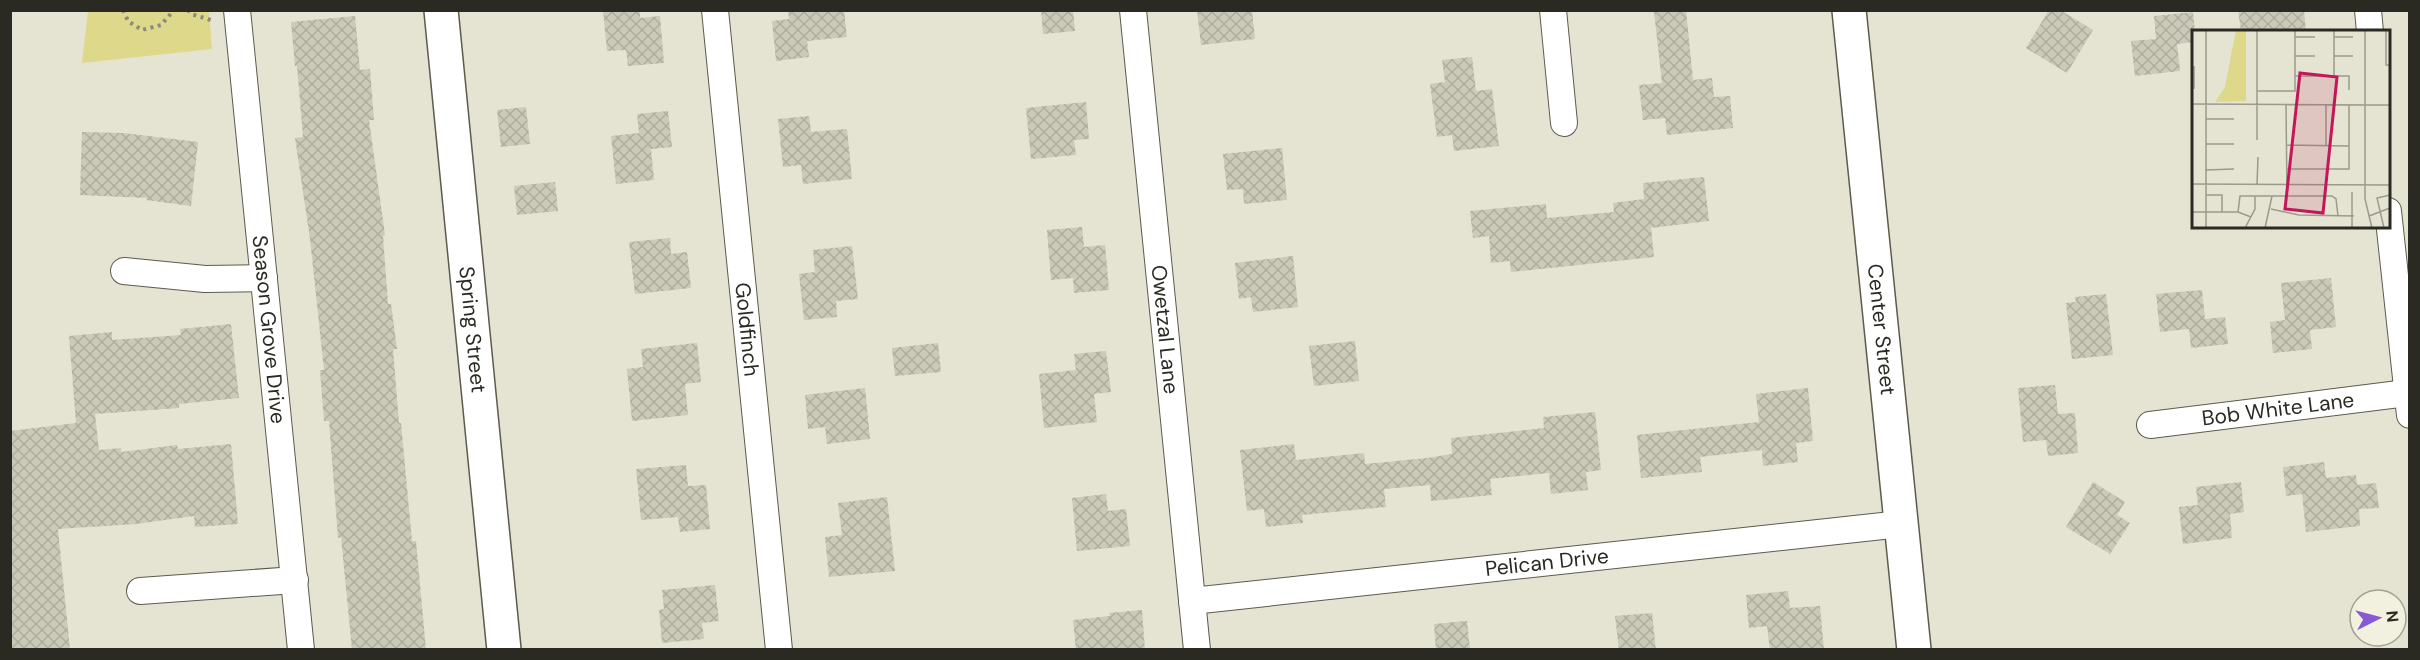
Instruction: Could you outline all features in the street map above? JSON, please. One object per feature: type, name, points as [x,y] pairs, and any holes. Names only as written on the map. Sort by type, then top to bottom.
[{"type":"main road","name":"Spring Street","points":[[441,10],[504,650]]},
{"type":"main road","name":"Center Street","points":[[1849,10],[1914,650]]},
{"type":"street","name":"Season Grove Drive","points":[[237,10],[302,650]]},
{"type":"street","name":"Goldfinch","points":[[715,10],[779,650]]},
{"type":"street","name":"Owetzal Lane","points":[[1133,10],[1197,650]]},
{"type":"street","points":[[1553,10],[1564,123]]},
{"type":"street","points":[[2368,10],[2370,30]]},
{"type":"street","points":[[2390,228],[2408,404]]},
{"type":"street","points":[[124,271],[205,279],[264,278]]},
{"type":"street","name":"Bob White Lane","points":[[2150,425],[2408,404]]},
{"type":"street","name":"Pelican Drive","points":[[1192,601],[1901,524]]},
{"type":"street","points":[[140,591],[295,580]]},
{"type":"path","points":[[123,10],[128,21],[142,30],[162,25],[174,10]]},
{"type":"shaded area","points":[[88,11],[209,11],[212,49],[82,63]]},
{"type":"building","points":[[603,10],[640,10],[640,18],[660,16],[664,63],[628,66],[626,50],[607,51]]},
{"type":"building","points":[[788,10],[844,10],[847,37],[807,41],[809,57],[776,61],[772,21],[789,19]]},
{"type":"building","points":[[1041,10],[1073,10],[1075,31],[1043,34]]},
{"type":"building","points":[[1197,10],[1252,10],[1255,39],[1201,45]]},
{"type":"building","points":[[1686,10],[1693,80],[1712,78],[1714,97],[1730,96],[1733,128],[1667,135],[1665,118],[1643,120],[1639,85],[1662,83],[1654,12]]},
{"type":"building","points":[[2049,10],[2060,10],[2093,30],[2067,73],[2026,48]]},
{"type":"building","points":[[2238,10],[2304,10],[2306,30],[2241,30]]},
{"type":"building","points":[[2193,12],[2195,30],[2192,30],[2192,42],[2177,44],[2180,71],[2135,76],[2131,41],[2156,39],[2154,16]]},
{"type":"building","points":[[355,16],[360,70],[370,69],[374,120],[369,120],[385,235],[383,236],[388,304],[391,304],[397,349],[393,349],[399,423],[401,423],[412,541],[416,541],[426,650],[352,650],[341,537],[338,538],[329,421],[324,421],[320,370],[324,370],[310,239],[295,138],[303,137],[291,22]]},
{"type":"building","points":[[1472,57],[1476,91],[1492,89],[1499,146],[1454,151],[1452,135],[1437,137],[1430,84],[1445,82],[1442,60]]},
{"type":"building","points":[[1086,102],[1089,139],[1074,140],[1076,155],[1031,159],[1026,108]]},
{"type":"building","points":[[526,107],[530,144],[501,147],[497,110]]},
{"type":"building","points":[[668,111],[672,147],[651,149],[654,180],[616,184],[611,136],[639,133],[637,114]]},
{"type":"building","points":[[809,116],[811,132],[847,129],[852,179],[803,184],[801,165],[783,167],[778,119]]},
{"type":"building","points":[[82,132],[124,133],[198,142],[191,206],[146,200],[147,198],[80,195]]},
{"type":"building","points":[[1282,148],[1287,200],[1244,204],[1243,189],[1227,190],[1223,154]]},
{"type":"building","points":[[1704,177],[1709,221],[1651,228],[1654,257],[1511,272],[1510,261],[1491,263],[1489,236],[1473,238],[1470,211],[1546,204],[1547,218],[1614,212],[1613,203],[1644,199],[1643,183]]},
{"type":"building","points":[[555,182],[558,211],[517,215],[514,186]]},
{"type":"building","points":[[1082,227],[1084,247],[1105,245],[1109,290],[1074,293],[1073,278],[1051,280],[1047,230]]},
{"type":"building","points":[[670,238],[671,254],[687,252],[691,288],[635,294],[629,242]]},
{"type":"building","points":[[852,246],[858,299],[836,301],[837,317],[804,320],[799,274],[815,272],[813,250]]},
{"type":"building","points":[[1293,256],[1298,307],[1253,312],[1251,297],[1239,299],[1235,263]]},
{"type":"building","points":[[2331,278],[2336,327],[2310,330],[2312,349],[2273,353],[2270,322],[2285,320],[2281,283]]},
{"type":"building","points":[[2202,290],[2205,319],[2225,317],[2228,344],[2191,348],[2189,329],[2160,332],[2156,294]]},
{"type":"building","points":[[2106,294],[2113,355],[2072,359],[2066,303],[2076,302],[2075,297]]},
{"type":"building","points":[[231,324],[239,398],[179,404],[179,408],[95,414],[99,450],[121,448],[121,452],[177,445],[178,449],[231,444],[238,524],[195,527],[194,516],[136,524],[58,529],[70,650],[10,650],[10,431],[76,423],[69,336],[112,332],[112,340],[181,335],[180,329]]},
{"type":"building","points":[[1355,341],[1359,381],[1314,386],[1309,346]]},
{"type":"building","points":[[697,343],[701,382],[685,384],[688,415],[632,421],[627,369],[643,367],[641,349]]},
{"type":"building","points":[[938,343],[941,372],[895,376],[892,348]]},
{"type":"building","points":[[1106,351],[1111,392],[1094,394],[1097,422],[1044,428],[1039,374],[1076,370],[1074,354]]},
{"type":"building","points":[[2055,385],[2058,414],[2075,413],[2078,453],[2048,456],[2046,440],[2023,442],[2018,388]]},
{"type":"building","points":[[865,388],[870,439],[827,444],[825,427],[808,429],[805,395]]},
{"type":"building","points":[[1808,388],[1813,441],[1796,443],[1798,462],[1763,466],[1762,450],[1700,457],[1702,472],[1641,478],[1637,435],[1759,422],[1756,394]]},
{"type":"building","points":[[1595,412],[1601,470],[1586,472],[1588,490],[1551,494],[1549,473],[1490,479],[1492,495],[1431,501],[1430,485],[1384,489],[1386,507],[1302,515],[1303,523],[1266,527],[1264,509],[1247,511],[1240,450],[1294,444],[1296,460],[1364,453],[1365,464],[1427,458],[1452,454],[1451,438],[1544,428],[1543,417]]},
{"type":"building","points":[[2324,462],[2326,478],[2356,475],[2357,485],[2376,483],[2379,508],[2359,509],[2360,526],[2306,532],[2302,494],[2286,496],[2283,467]]},
{"type":"building","points":[[686,465],[688,486],[706,485],[710,529],[680,532],[678,517],[641,520],[636,469]]},
{"type":"building","points":[[2093,482],[2125,502],[2117,515],[2130,523],[2110,554],[2066,527]]},
{"type":"building","points":[[2241,482],[2244,512],[2230,514],[2232,538],[2183,544],[2179,507],[2198,505],[2196,487]]},
{"type":"building","points":[[1106,494],[1108,511],[1126,509],[1130,546],[1077,551],[1072,498]]},
{"type":"building","points":[[887,497],[895,571],[829,577],[825,537],[842,535],[838,503]]},
{"type":"building","points":[[715,585],[719,621],[702,623],[704,639],[662,643],[659,610],[664,609],[662,590]]},
{"type":"building","points":[[1788,591],[1790,608],[1820,606],[1824,650],[1770,650],[1767,626],[1749,628],[1746,595]]},
{"type":"building","points":[[1142,610],[1145,650],[1076,650],[1073,620]]},
{"type":"building","points":[[1652,613],[1656,650],[1619,650],[1615,616]]},
{"type":"building","points":[[1467,621],[1470,650],[1436,650],[1434,624]]}]
